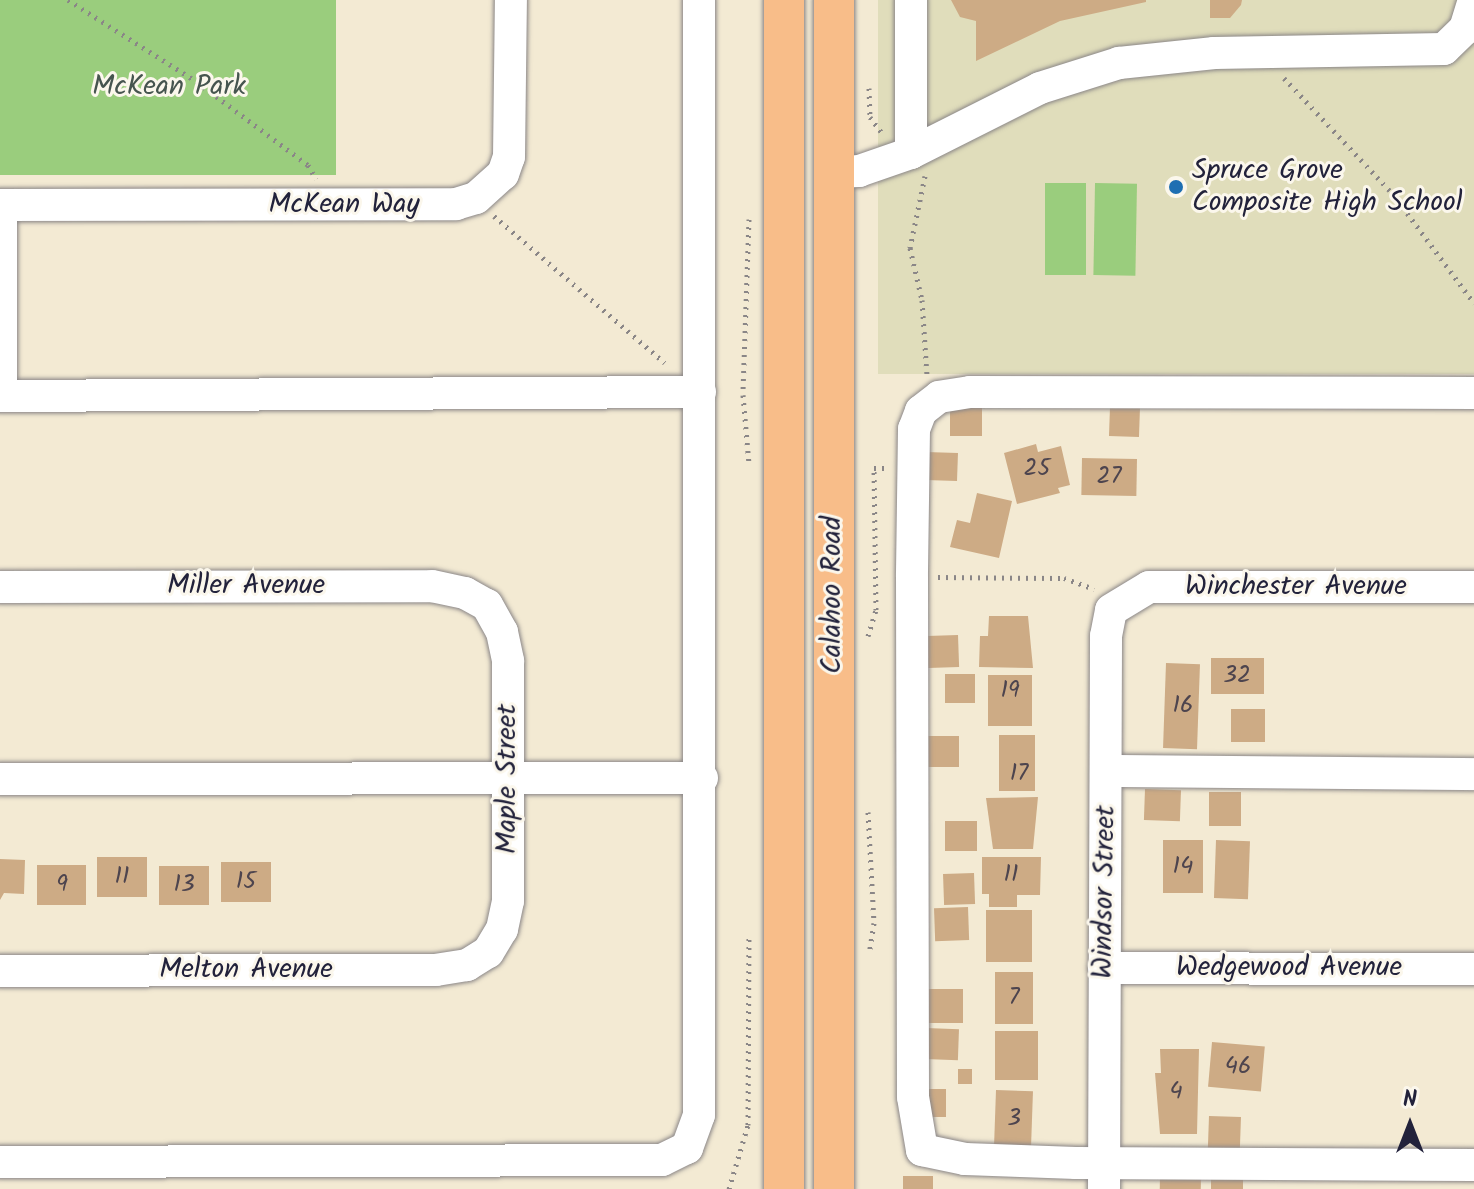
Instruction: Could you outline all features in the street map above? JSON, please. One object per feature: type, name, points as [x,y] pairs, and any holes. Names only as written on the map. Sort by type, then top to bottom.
[{"type":"main road","name":"Calahoo Road","points":[[784,0],[784,1189]]},
{"type":"main road","name":"Calahoo Road","points":[[834,0],[834,1189]]},
{"type":"street","points":[[476,198],[497,181],[509,157],[511,0]]},
{"type":"street","points":[[0,1162],[674,1158],[687,1148],[699,1115],[702,778],[699,0]]},
{"type":"street","points":[[909,154],[911,0]]},
{"type":"street","points":[[834,172],[859,171],[909,154],[1075,74],[1166,57],[1444,49],[1465,29],[1474,0]]},
{"type":"street","name":"McKean Way","points":[[1,205],[456,204],[476,198]]},
{"type":"street","points":[[1,205],[1,396],[700,392]]},
{"type":"street","points":[[1474,393],[970,392],[939,397],[921,411],[914,429],[912,577],[913,1097],[922,1150],[965,1159],[1104,1176],[1474,1165]]},
{"type":"street","name":"Miller Avenue","points":[[0,587],[432,586],[465,593],[487,605]]},
{"type":"street","name":"Winchester Avenue","points":[[1121,600],[1149,587],[1474,587]]},
{"type":"street","name":"Windsor Street","points":[[1104,1176],[1106,636],[1111,610],[1121,600]]},
{"type":"street","name":"Maple Street","points":[[487,605],[502,632],[508,661],[508,901],[502,929],[488,952]]},
{"type":"street","points":[[1106,771],[1474,774]]},
{"type":"street","points":[[0,779],[702,778]]},
{"type":"street","name":"Melton Avenue","points":[[0,971],[436,970],[467,965],[488,952]]},
{"type":"street","name":"Wedgewood Avenue","points":[[1104,968],[1474,969]]},
{"type":"path","points":[[68,0],[197,82],[308,165],[325,205]]},
{"type":"path","points":[[1263,53],[1328,131],[1393,194],[1474,303]]},
{"type":"path","points":[[868,85],[874,125],[925,172],[910,248],[925,324],[927,383]]},
{"type":"path","points":[[476,198],[700,392]]},
{"type":"path","points":[[874,468],[903,468]]},
{"type":"path","points":[[912,577],[1064,578],[1121,600]]},
{"type":"shaded area","name":"Spruce Grove Composite High School","points":[[878,0],[1474,0],[1474,374],[878,374]]},
{"type":"green space","name":"McKean Park","points":[[0,0],[336,0],[336,175],[0,175]]},
{"type":"green space","points":[[1045,183],[1086,183],[1086,275],[1045,275]]},
{"type":"green space","points":[[1095,183],[1137,184],[1135,276],[1093,275]]},
{"type":"building","points":[[951,0],[1146,2],[1060,21],[976,61],[976,21],[960,17]]},
{"type":"building","points":[[1210,0],[1242,0],[1230,18],[1210,18]]},
{"type":"building","points":[[950,406],[982,406],[982,436],[950,436]]},
{"type":"building","points":[[1110,407],[1140,408],[1139,437],[1109,436]]},
{"type":"building","points":[[1036,444],[1038,452],[1061,446],[1070,485],[1058,488],[1060,493],[1017,504],[1004,453]]},
{"type":"building","points":[[926,452],[958,453],[957,481],[925,480]]},
{"type":"building","points":[[1082,458],[1137,459],[1136,496],[1081,495]]},
{"type":"building","points":[[977,493],[1012,501],[999,558],[950,547],[957,520],[970,523]]},
{"type":"building","points":[[989,616],[1028,616],[1033,668],[979,667],[980,636],[988,636]]},
{"type":"building","points":[[958,635],[959,667],[928,668],[927,636]]},
{"type":"building","points":[[1211,658],[1264,658],[1264,694],[1211,694]]},
{"type":"building","points":[[1166,663],[1200,664],[1197,749],[1163,748]]},
{"type":"building","points":[[945,674],[975,674],[975,703],[945,703]]},
{"type":"building","points":[[988,675],[1032,675],[1032,726],[988,726]]},
{"type":"building","points":[[1231,709],[1265,709],[1265,742],[1231,742]]},
{"type":"building","points":[[999,735],[1035,735],[1035,791],[999,791]]},
{"type":"building","points":[[927,736],[959,736],[959,767],[927,767]]},
{"type":"building","points":[[1145,789],[1181,790],[1180,821],[1144,820]]},
{"type":"building","points":[[1209,792],[1241,792],[1241,826],[1209,826]]},
{"type":"building","points":[[1038,797],[1033,849],[993,849],[986,798]]},
{"type":"building","points":[[945,821],[977,821],[977,851],[945,851]]},
{"type":"building","points":[[1163,840],[1203,840],[1203,893],[1163,893]]},
{"type":"building","points":[[1216,840],[1250,841],[1248,899],[1214,898]]},
{"type":"building","points":[[97,857],[147,857],[147,897],[97,897]]},
{"type":"building","points":[[982,857],[1041,857],[1040,895],[1017,895],[1017,907],[989,907],[989,894],[982,894]]},
{"type":"building","points":[[0,859],[25,860],[24,894],[4,893],[0,900]]},
{"type":"building","points":[[221,862],[271,862],[271,902],[221,902]]},
{"type":"building","points":[[37,865],[86,865],[86,905],[37,905]]},
{"type":"building","points":[[159,866],[209,866],[209,905],[159,905]]},
{"type":"building","points":[[974,873],[975,904],[944,905],[943,874]]},
{"type":"building","points":[[968,907],[969,940],[935,941],[934,908]]},
{"type":"building","points":[[986,910],[1032,910],[1032,962],[986,962]]},
{"type":"building","points":[[995,972],[1033,972],[1033,1024],[995,1024]]},
{"type":"building","points":[[926,989],[963,989],[963,1023],[926,1023]]},
{"type":"building","points":[[926,1028],[959,1029],[958,1060],[925,1059]]},
{"type":"building","points":[[995,1031],[1038,1031],[1038,1080],[995,1080]]},
{"type":"building","points":[[1212,1042],[1265,1047],[1261,1091],[1208,1087]]},
{"type":"building","points":[[1160,1049],[1199,1049],[1197,1134],[1160,1134],[1155,1073],[1161,1073]]},
{"type":"building","points":[[958,1069],[972,1069],[972,1084],[958,1084]]},
{"type":"building","points":[[925,1089],[946,1089],[946,1117],[925,1117]]},
{"type":"building","points":[[996,1090],[1033,1091],[1031,1148],[994,1147]]},
{"type":"building","points":[[1209,1116],[1241,1117],[1240,1149],[1208,1148]]},
{"type":"building","points":[[1160,1175],[1201,1176],[1201,1189],[1160,1189]]},
{"type":"building","points":[[903,1176],[933,1176],[933,1189],[903,1189]]},
{"type":"building","points":[[1211,1176],[1243,1176],[1243,1189],[1211,1189]]},
{"type":"place","name":"Spruce Grove Composite High School","points":[[1176,187]]}]
